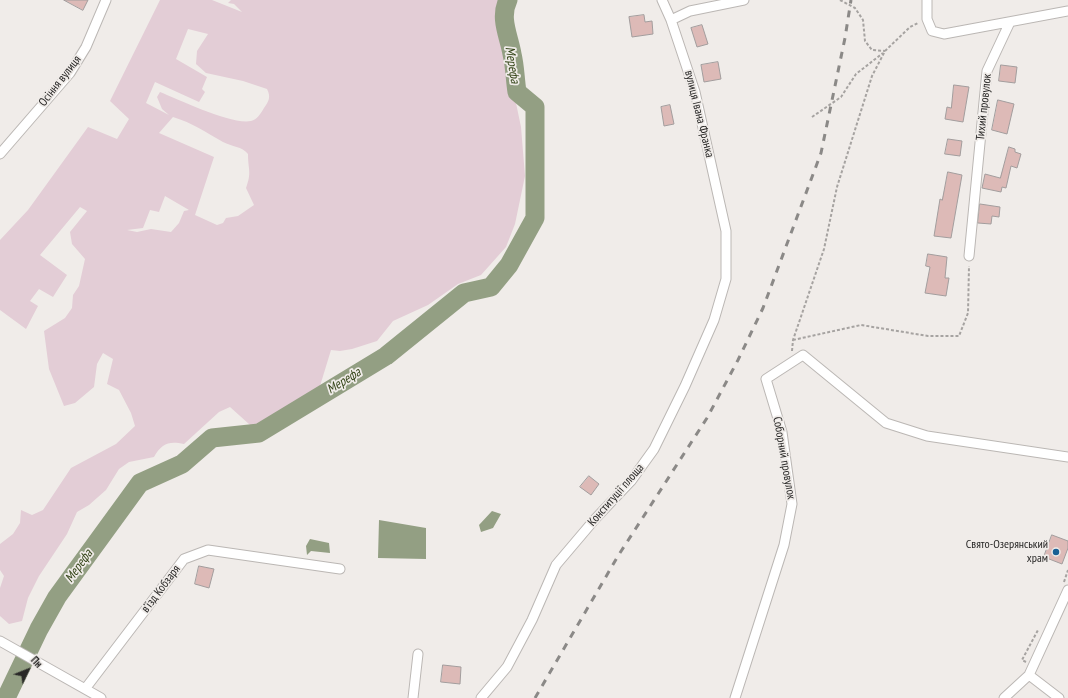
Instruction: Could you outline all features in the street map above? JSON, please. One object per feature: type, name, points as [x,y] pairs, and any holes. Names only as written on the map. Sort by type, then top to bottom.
[{"type":"street","name":"Осіння вулиця","points":[[0,154],[70,73],[86,48],[106,0]]},
{"type":"street","name":"вулиця Івана Франка","points":[[662,0],[671,20],[695,92],[726,231]]},
{"type":"street","points":[[671,20],[690,11],[744,0]]},
{"type":"street","points":[[927,0],[927,19],[932,31],[944,34],[1068,11]]},
{"type":"street","name":"Тихий провулок","points":[[970,256],[987,71],[1010,22]]},
{"type":"street","name":"Конституції площа","points":[[481,698],[507,667],[532,620],[556,565],[595,519],[631,481],[654,449],[685,386],[714,320],[726,279],[726,231]]},
{"type":"street","name":"Соборний провулок","points":[[736,698],[784,545],[792,504],[782,432],[766,379],[803,355],[886,423],[927,436],[1068,457]]},
{"type":"street","name":"в’їзд Кобзаря","points":[[85,689],[184,559],[208,550],[340,569]]},
{"type":"street","points":[[1004,698],[1029,675],[1068,590]]},
{"type":"street","points":[[0,641],[101,698]]},
{"type":"street","points":[[413,698],[418,654]]},
{"type":"street","points":[[1029,675],[1059,698]]},
{"type":"path","points":[[840,0],[855,8],[863,20],[866,41],[872,50],[885,51]]},
{"type":"path","points":[[812,117],[841,97],[856,74],[885,51],[910,27],[927,19]]},
{"type":"path","points":[[790,364],[793,340],[824,249],[838,187],[872,76],[885,51]]},
{"type":"path","points":[[793,340],[861,325],[928,336],[959,336],[968,313],[970,256]]},
{"type":"shaded area","points":[[160,0],[212,0],[242,12],[234,4],[228,3],[231,0],[500,0],[504,9],[498,33],[502,44],[508,80],[516,103],[521,127],[525,176],[515,224],[506,247],[481,275],[458,284],[428,305],[393,321],[377,341],[352,349],[340,351],[331,350],[320,386],[291,410],[269,422],[259,433],[230,407],[219,412],[184,444],[166,444],[154,457],[129,462],[119,469],[106,490],[89,505],[77,512],[67,534],[39,576],[28,598],[22,621],[9,624],[0,616],[0,588],[4,576],[0,570],[0,544],[13,534],[20,523],[21,510],[32,515],[43,510],[71,468],[116,444],[135,426],[131,413],[119,390],[107,384],[113,359],[103,353],[97,364],[94,387],[75,403],[64,406],[49,369],[44,331],[65,318],[72,308],[73,295],[79,286],[85,259],[72,244],[70,232],[87,211],[80,207],[40,255],[67,275],[53,297],[39,289],[30,301],[38,306],[26,329],[0,310],[0,240],[28,210],[88,127],[117,139],[129,119],[110,101]],"holes":[[[188,29],[208,34],[197,51],[196,64],[206,73],[243,81],[267,89],[269,94],[268,101],[255,119],[251,121],[242,121],[219,116],[160,92],[157,97],[162,109],[169,115],[146,103],[155,82],[199,102],[205,92],[202,89],[207,77],[176,59]],[[173,117],[193,125],[223,142],[246,151],[248,154],[249,171],[249,178],[246,188],[254,205],[238,216],[226,218],[223,223],[217,225],[195,215],[214,157],[159,133]],[[165,196],[189,210],[184,211],[179,223],[171,232],[151,229],[137,232],[127,230],[143,228],[150,210],[159,212]]]},
{"type":"shaded area","points":[[492,511],[501,514],[493,528],[481,532],[479,525]]},
{"type":"shaded area","points":[[379,520],[426,528],[426,559],[378,558]]},
{"type":"shaded area","points":[[310,539],[329,543],[330,553],[311,551],[307,555],[306,546]]},
{"type":"building","points":[[64,0],[88,0],[83,10]]},
{"type":"building","points":[[644,15],[645,22],[652,21],[653,34],[632,37],[629,17]]},
{"type":"building","points":[[702,25],[708,44],[697,47],[691,28]]},
{"type":"building","points":[[718,62],[721,79],[704,82],[701,65]]},
{"type":"building","points":[[1001,65],[1017,67],[1015,83],[999,81]]},
{"type":"building","points":[[954,85],[969,87],[963,122],[945,119],[947,107],[951,108]]},
{"type":"building","points":[[998,100],[1014,104],[1007,134],[992,130]]},
{"type":"building","points":[[670,105],[674,124],[664,126],[661,107]]},
{"type":"building","points":[[948,139],[962,141],[960,156],[945,154]]},
{"type":"building","points":[[1009,147],[1015,149],[1015,152],[1021,154],[1017,168],[1011,166],[1006,188],[1002,187],[1001,192],[982,188],[985,174],[1000,178]]},
{"type":"building","points":[[948,172],[962,175],[951,238],[934,236],[940,199],[942,200]]},
{"type":"building","points":[[980,204],[1000,207],[999,217],[992,216],[991,224],[978,223]]},
{"type":"building","points":[[928,254],[947,257],[945,278],[949,278],[946,296],[925,293],[930,267],[926,266]]},
{"type":"building","points":[[589,476],[599,484],[591,495],[580,487]]},
{"type":"building","name":"Свято-Озерянський храм","points":[[1052,535],[1068,541],[1068,548],[1062,564],[1044,557]]},
{"type":"building","points":[[199,566],[214,569],[209,588],[195,584]]},
{"type":"building","points":[[443,665],[461,667],[460,684],[441,682]]},
{"type":"waterway","name":"Мерефа","points":[[6,698],[39,629],[57,597],[140,483],[182,464],[212,438],[259,433],[386,356],[464,293],[491,287],[509,265],[535,218],[535,107],[517,92],[513,59],[504,14],[508,0]]},
{"type":"railway","points":[[535,698],[618,556],[707,418],[738,360],[763,308],[821,153],[845,38],[851,0]]},
{"type":"place","name":"Свято-Озерянський храм","points":[[1056,552]]}]
